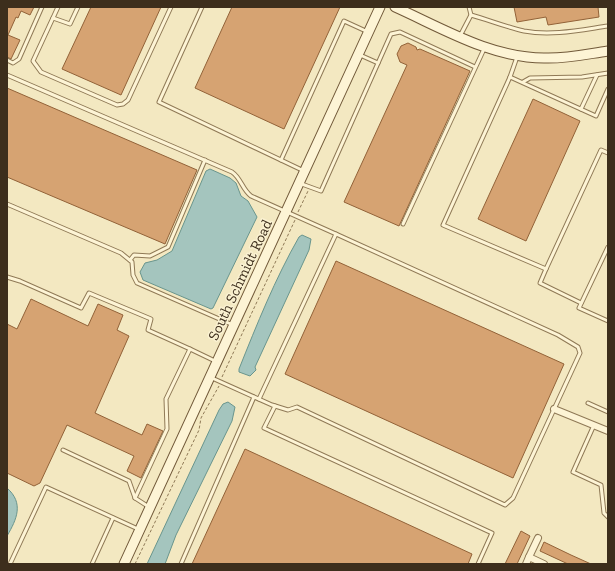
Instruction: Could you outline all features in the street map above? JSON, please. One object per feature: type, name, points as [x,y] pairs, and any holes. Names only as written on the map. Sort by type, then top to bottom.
[{"type":"street","name":"South Schmidt Road","points":[[124,564],[380,7]]},
{"type":"street","points":[[395,7],[484,47],[518,56],[544,58],[568,57],[608,51]]},
{"type":"street","points":[[554,409],[608,431]]},
{"type":"street","points":[[526,564],[538,538]]},
{"type":"street","points":[[529,557],[544,564]]},
{"type":"lane","points":[[7,60],[13,63],[19,59],[42,7]]},
{"type":"lane","points":[[58,7],[33,61],[36,67],[41,72],[117,105],[123,104],[128,100],[171,7]]},
{"type":"lane","points":[[53,18],[70,24],[78,7]]},
{"type":"lane","points":[[202,7],[159,102],[304,171]]},
{"type":"lane","points":[[460,36],[470,15],[469,7]]},
{"type":"lane","points":[[470,15],[504,26],[526,31],[570,32],[608,26]]},
{"type":"lane","points":[[281,160],[344,22],[368,32]]},
{"type":"lane","points":[[299,183],[321,191],[392,34],[400,32],[476,67]]},
{"type":"lane","points":[[403,224],[484,47]]},
{"type":"lane","points":[[358,54],[378,63]]},
{"type":"lane","points":[[518,56],[510,77],[443,224],[546,269]]},
{"type":"lane","points":[[523,82],[530,78],[555,79],[608,73]]},
{"type":"lane","points":[[581,109],[597,74]]},
{"type":"lane","points":[[7,75],[237,175],[245,192],[251,196],[287,211],[563,338],[578,347],[580,353],[513,498],[505,504],[297,407],[288,410],[274,406],[210,377]]},
{"type":"lane","points":[[510,77],[596,116],[608,89]]},
{"type":"lane","points":[[581,303],[540,283],[601,150],[608,154]]},
{"type":"lane","points":[[130,260],[134,255],[144,257],[150,256],[168,247],[205,160]]},
{"type":"lane","points":[[7,204],[121,253],[130,260],[133,275],[137,283],[234,325]]},
{"type":"lane","points":[[259,399],[336,234]]},
{"type":"lane","points":[[608,247],[579,308],[608,321]]},
{"type":"lane","points":[[7,277],[20,281],[81,308],[89,292],[151,319],[148,330],[217,362]]},
{"type":"lane","points":[[135,498],[167,429],[166,399],[190,349]]},
{"type":"lane","points":[[181,564],[254,397]]},
{"type":"lane","points":[[588,403],[608,412]]},
{"type":"lane","points":[[274,406],[264,428],[492,533],[478,564]]},
{"type":"lane","points":[[594,425],[573,472],[601,485],[604,513],[608,517]]},
{"type":"lane","points":[[63,450],[129,481],[135,498],[150,508]]},
{"type":"lane","points":[[10,564],[46,487],[140,530]]},
{"type":"lane","points":[[92,564],[113,518]]},
{"type":"water","points":[[210,169],[230,178],[236,183],[241,196],[248,201],[257,217],[213,308],[211,309],[143,280],[140,272],[145,263],[157,260],[172,251],[206,171]]},
{"type":"water","points":[[302,235],[311,239],[309,250],[255,367],[256,370],[250,376],[239,372],[274,285],[290,253],[299,237]]},
{"type":"water","points":[[228,402],[235,407],[232,421],[176,535],[165,564],[147,564],[219,410],[223,404]]},
{"type":"water","points":[[7,488],[16,499],[17,511],[14,523],[7,536]]},
{"type":"building","points":[[7,7],[34,7],[30,15],[21,11],[18,18],[16,17],[8,35],[20,40],[11,59],[7,57]]},
{"type":"building","points":[[91,7],[161,7],[121,95],[62,69]]},
{"type":"building","points":[[232,7],[340,7],[284,129],[195,88]]},
{"type":"building","points":[[514,7],[598,7],[599,17],[548,25],[546,17],[517,22]]},
{"type":"building","points":[[408,43],[416,47],[417,50],[420,49],[470,71],[399,226],[344,202],[407,65],[400,62],[397,54],[401,46]]},
{"type":"building","points":[[7,88],[197,170],[165,244],[7,177]]},
{"type":"building","points":[[533,99],[580,121],[526,241],[478,219]]},
{"type":"building","points":[[336,261],[564,364],[513,478],[285,374]]},
{"type":"building","points":[[31,299],[88,326],[98,304],[123,315],[117,330],[129,336],[95,413],[142,435],[147,424],[163,431],[141,478],[127,471],[134,456],[67,425],[40,483],[34,486],[7,473],[7,324],[17,329]]},
{"type":"building","points":[[245,449],[472,554],[468,564],[192,564]]},
{"type":"building","points":[[521,531],[530,536],[517,564],[505,564]]},
{"type":"building","points":[[544,542],[591,564],[568,564],[540,551]]}]
